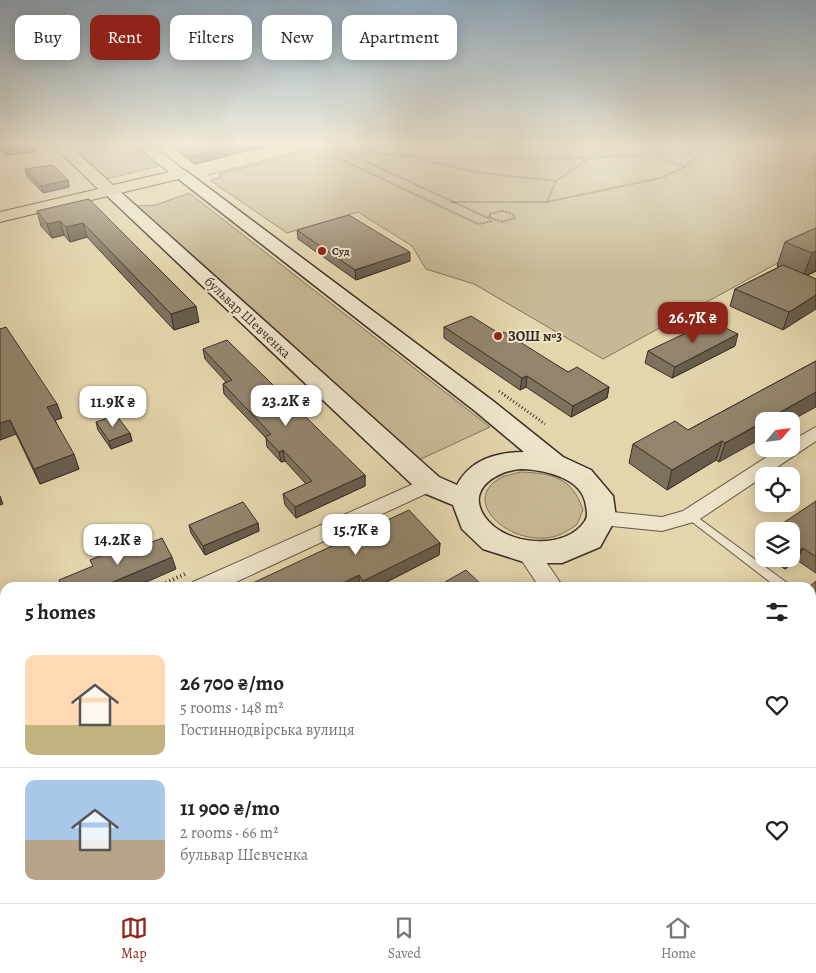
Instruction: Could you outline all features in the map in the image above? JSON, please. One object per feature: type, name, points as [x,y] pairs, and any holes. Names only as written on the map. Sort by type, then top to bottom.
[{"type":"main road","name":"бульвар Шевченка","points":[[105,186],[429,484],[465,499]]},
{"type":"main road","points":[[0,217],[136,186]]},
{"type":"main road","points":[[203,186],[554,463],[581,476],[598,496],[602,518],[589,539],[562,552],[527,552],[494,541],[472,522],[465,499],[474,478],[494,464],[523,459],[554,463]]},
{"type":"street","points":[[602,518],[662,524],[690,516],[816,433]]},
{"type":"street","points":[[214,582],[429,484]]},
{"type":"street","points":[[527,552],[549,582]]},
{"type":"lane","points":[[690,516],[778,582]]},
{"type":"path","points":[[398,186],[478,224],[492,220]]},
{"type":"path","points":[[417,186],[492,220],[511,222],[515,216],[506,212],[497,212],[490,214],[492,220]]},
{"type":"path","points":[[548,202],[554,186]]},
{"type":"path","points":[[450,202],[548,202],[622,186]]},
{"type":"shaded area","points":[[219,186],[816,186],[816,242],[603,359],[474,284],[426,269],[412,246],[358,212],[287,233]]},
{"type":"shaded area","points":[[189,193],[490,427],[419,460],[135,206],[156,205]]},
{"type":"shaded area","points":[[520,472],[551,476],[567,484],[573,490],[583,510],[576,525],[567,531],[550,537],[532,538],[514,533],[500,524],[489,513],[485,500],[489,488],[502,477]]},
{"type":"building","points":[[89,199],[196,306],[171,314],[83,223],[66,227],[60,221],[47,224],[37,211]]},
{"type":"building","points":[[349,215],[410,252],[355,270],[297,230]]},
{"type":"building","points":[[816,228],[816,251],[812,253],[785,242]]},
{"type":"building","points":[[783,265],[816,279],[816,295],[789,312],[735,289]]},
{"type":"building","points":[[471,316],[500,334],[504,332],[568,372],[577,367],[609,387],[573,406],[527,376],[522,378],[444,327]]},
{"type":"building","points":[[711,321],[738,334],[675,367],[648,351]]},
{"type":"building","points":[[6,327],[57,404],[47,407],[74,454],[34,469],[10,420],[0,423],[0,329]]},
{"type":"building","points":[[227,340],[365,475],[295,507],[283,494],[312,481],[283,450],[279,452],[265,437],[271,434],[223,384],[232,380],[203,349]]},
{"type":"building","points":[[816,361],[816,392],[780,412],[755,412],[755,426],[725,443],[722,441],[672,470],[633,444],[675,421],[688,430]]},
{"type":"building","points":[[116,415],[130,433],[109,441],[96,422]]},
{"type":"building","points":[[816,501],[816,557],[803,548],[800,550],[800,522],[784,522]]},
{"type":"building","points":[[243,502],[258,523],[203,546],[189,525]]},
{"type":"building","points":[[409,510],[440,543],[363,581],[359,575],[345,582],[255,582]]},
{"type":"building","points":[[162,538],[172,557],[113,582],[60,582],[59,580],[93,566],[90,560],[124,547],[127,552]]},
{"type":"building","points":[[466,570],[479,582],[445,582]]},
{"type":"place","name":"Суд","points":[[322,251]]},
{"type":"place","name":"ЗОШ №3","points":[[498,336]]}]
